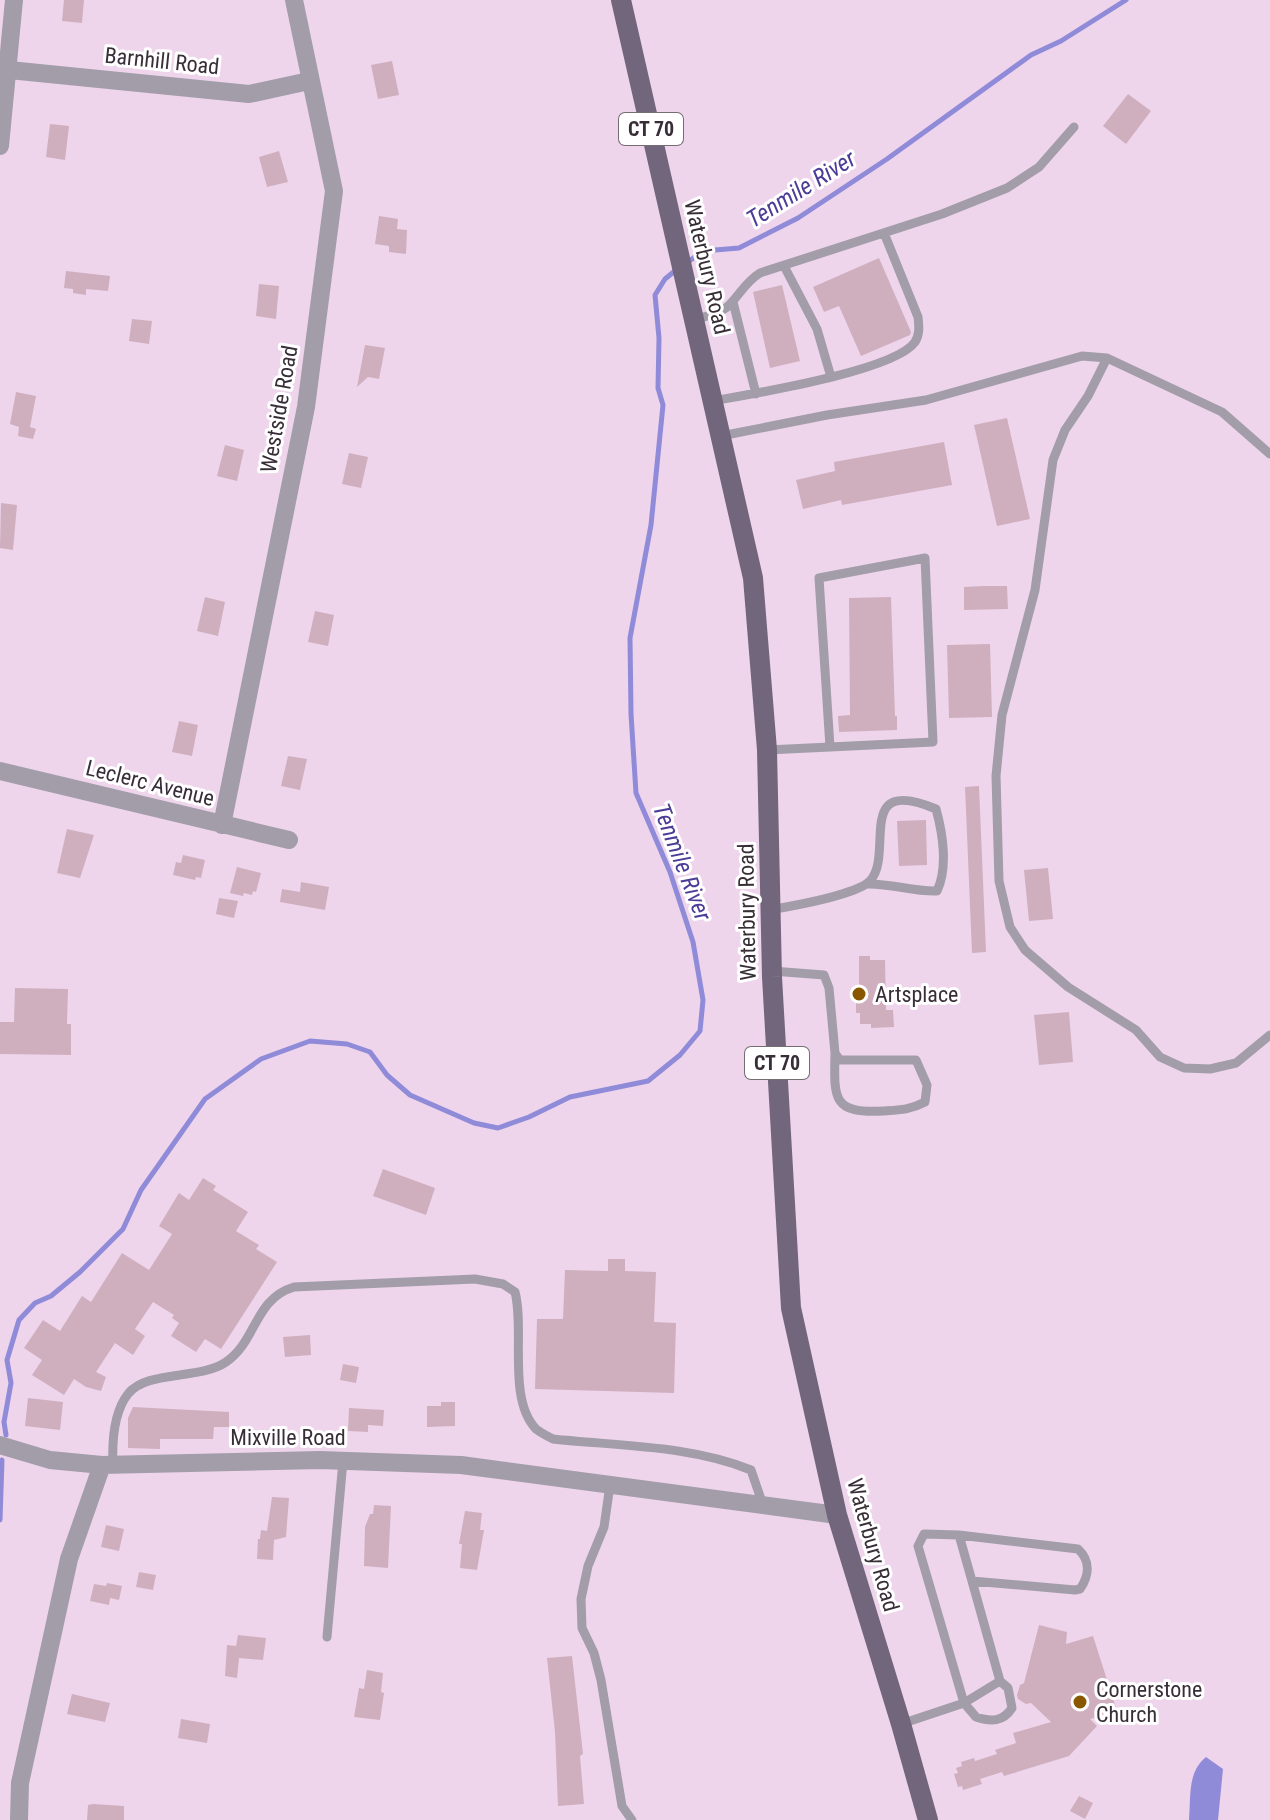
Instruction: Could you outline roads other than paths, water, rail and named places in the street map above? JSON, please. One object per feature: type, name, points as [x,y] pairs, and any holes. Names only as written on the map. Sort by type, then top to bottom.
[{"type":"main road","name":"Waterbury Road","points":[[621,0],[753,578],[767,750],[772,971],[791,1308],[837,1515],[928,1820]]},
{"type":"street","points":[[0,146],[14,0]]},
{"type":"street","name":"Westside Road","points":[[222,825],[306,407],[334,191],[294,0]]},
{"type":"street","name":"Barnhill Road","points":[[9,70],[249,94],[309,81]]},
{"type":"street","name":"Leclerc Avenue","points":[[0,771],[289,840]]},
{"type":"street","name":"Mixville Road","points":[[6,1448],[50,1460],[107,1465],[343,1461],[461,1465],[837,1515]]},
{"type":"street","points":[[19,1820],[20,1783],[69,1559],[107,1465]]},
{"type":"lane","points":[[694,320],[724,309],[733,302],[746,282],[760,273],[884,233],[1007,188],[1039,167],[1074,127]]},
{"type":"lane","points":[[713,401],[756,394],[867,367],[905,350],[915,342],[919,330],[918,317],[884,233]]},
{"type":"lane","points":[[784,266],[817,329],[831,377]]},
{"type":"lane","points":[[733,302],[756,394]]},
{"type":"lane","points":[[721,436],[926,400],[1082,356],[1107,358],[1222,412],[1270,454]]},
{"type":"lane","points":[[1107,358],[1088,396],[1065,430],[1053,460],[1035,590],[1002,715],[996,776],[1002,896],[1010,927],[1025,950],[1068,987],[1136,1030],[1160,1057],[1184,1068],[1210,1069],[1236,1063],[1270,1035]]},
{"type":"lane","points":[[767,750],[830,747],[933,742],[925,558],[819,578],[830,747]]},
{"type":"lane","points":[[770,910],[810,902],[866,884],[882,884],[918,892],[937,891],[942,880],[942,829],[936,809],[910,802],[891,803],[885,807],[877,864],[874,876],[866,884]]},
{"type":"lane","points":[[772,971],[824,975],[829,988],[835,1053],[834,1082],[838,1099],[849,1110],[911,1110],[925,1102],[927,1085],[916,1060],[840,1060],[835,1053]]},
{"type":"lane","points":[[107,1465],[119,1411],[128,1394],[137,1386],[206,1372],[227,1362],[239,1350],[269,1300],[282,1290],[309,1286],[475,1279],[503,1284],[515,1292],[519,1308],[522,1395],[527,1416],[537,1429],[553,1439],[726,1460],[751,1470],[763,1505]]},
{"type":"lane","points":[[327,1637],[343,1461]]},
{"type":"lane","points":[[610,1485],[604,1527],[588,1566],[581,1599],[582,1628],[594,1653],[601,1680],[622,1806],[632,1820]]},
{"type":"lane","points":[[959,1535],[1000,1681],[1011,1696],[1012,1708],[1007,1716],[997,1720],[976,1717],[964,1703],[918,1546],[924,1534],[959,1535],[1078,1549],[1087,1564],[1084,1585],[1075,1590],[972,1581]]},
{"type":"lane","points":[[901,1724],[964,1703],[1000,1681]]},
{"type":"waterway","name":"Tenmile River","points":[[688,262],[703,251],[739,248],[798,218],[887,159],[1031,55],[1061,41],[1126,0]]},
{"type":"waterway","name":"Tenmile River","points":[[6,1435],[4,1422],[11,1383],[7,1360],[19,1320],[35,1303],[51,1296],[80,1272],[123,1229],[141,1190],[205,1099],[261,1059],[310,1041],[347,1044],[370,1052],[387,1075],[410,1095],[474,1123],[498,1128],[570,1097],[648,1081],[680,1055],[700,1031],[703,1000],[693,942],[670,872],[636,793],[631,714],[630,638],[651,525],[663,405],[658,388],[659,338],[655,295],[665,279],[676,270]]},
{"type":"waterway","name":"Tenmile River","points":[[0,1520],[2,1460]]},
{"type":"place","name":"Artsplace","points":[[859,994]]},
{"type":"place","name":"Cornerstone Church","points":[[1080,1702]]}]
